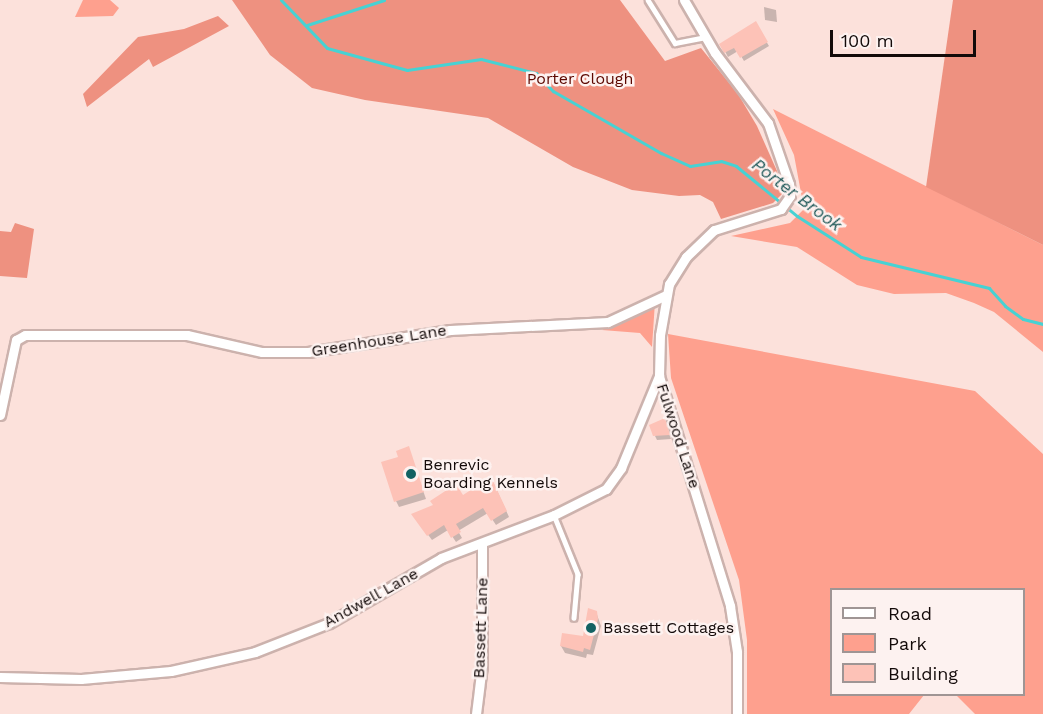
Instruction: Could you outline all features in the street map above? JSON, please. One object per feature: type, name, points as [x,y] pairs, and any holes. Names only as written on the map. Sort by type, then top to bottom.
[{"type":"street","name":"Fulwood Lane","points":[[684,0],[705,37],[768,123],[789,184],[790,196],[781,209],[741,220],[705,236],[680,265],[666,295],[659,375],[724,574],[737,652],[737,714]]},
{"type":"street","name":"Greenhouse Lane","points":[[0,415],[16,340],[25,335],[187,335],[262,352],[308,352],[450,330],[608,322],[666,295]]},
{"type":"street","name":"Andwell Lane","points":[[0,678],[132,676],[171,671],[255,652],[329,623],[370,603],[441,558],[554,514],[615,481],[659,375]]},
{"type":"street","name":"Bassett Lane","points":[[476,714],[482,665],[482,543]]},
{"type":"lane","points":[[648,0],[675,43],[705,37]]},
{"type":"lane","points":[[554,514],[578,574],[574,618]]},
{"type":"green space","points":[[83,0],[110,0],[119,8],[113,16],[75,17]]},
{"type":"green space","name":"Porter Clough","points":[[232,0],[620,0],[665,61],[701,48],[738,94],[757,126],[781,180],[782,194],[773,203],[721,219],[713,202],[700,195],[679,196],[632,190],[573,167],[488,118],[365,100],[312,88],[270,55]]},
{"type":"green space","points":[[953,0],[1043,0],[1043,245],[926,187]]},
{"type":"green space","points":[[218,16],[229,26],[153,67],[149,59],[87,107],[83,94],[138,37],[184,29]]},
{"type":"green space","points":[[773,109],[1043,245],[1043,352],[994,312],[974,303],[946,293],[894,294],[857,285],[797,247],[731,236],[790,223],[804,209],[794,155]]},
{"type":"green space","points":[[15,223],[34,229],[27,278],[0,276],[0,231],[11,232]]},
{"type":"green space","points":[[655,302],[652,347],[640,333],[602,330]]},
{"type":"green space","points":[[668,334],[975,391],[1043,454],[1043,714],[975,714],[957,696],[1025,696],[1025,588],[830,588],[830,696],[923,696],[909,714],[747,714],[747,640],[739,580],[671,378]]},
{"type":"building","points":[[756,21],[768,42],[740,58],[734,48],[724,53],[719,44]]},
{"type":"building","points":[[665,418],[670,435],[653,436],[649,425]]},
{"type":"building","points":[[409,446],[424,492],[394,502],[381,462],[398,457],[396,451]]},
{"type":"building","points":[[491,477],[507,511],[491,521],[483,508],[456,524],[461,532],[451,538],[444,525],[427,536],[411,514],[433,505],[430,501],[456,484],[463,495]]},
{"type":"building","name":"Bassett Cottages","points":[[588,608],[597,611],[598,619],[590,650],[584,648],[583,652],[560,646],[562,633],[583,636]]},
{"type":"waterway","name":"Porter Brook","points":[[281,0],[327,48],[407,70],[481,59],[536,73],[553,91],[661,153],[690,166],[721,161],[736,166],[797,216],[861,257],[989,288],[1005,306],[1023,319],[1043,324]]},
{"type":"waterway","points":[[307,25],[384,0]]},
{"type":"place","name":"Benrevic Boarding Kennels","points":[[411,474]]},
{"type":"place","name":"Bassett Cottages","points":[[591,628]]}]
